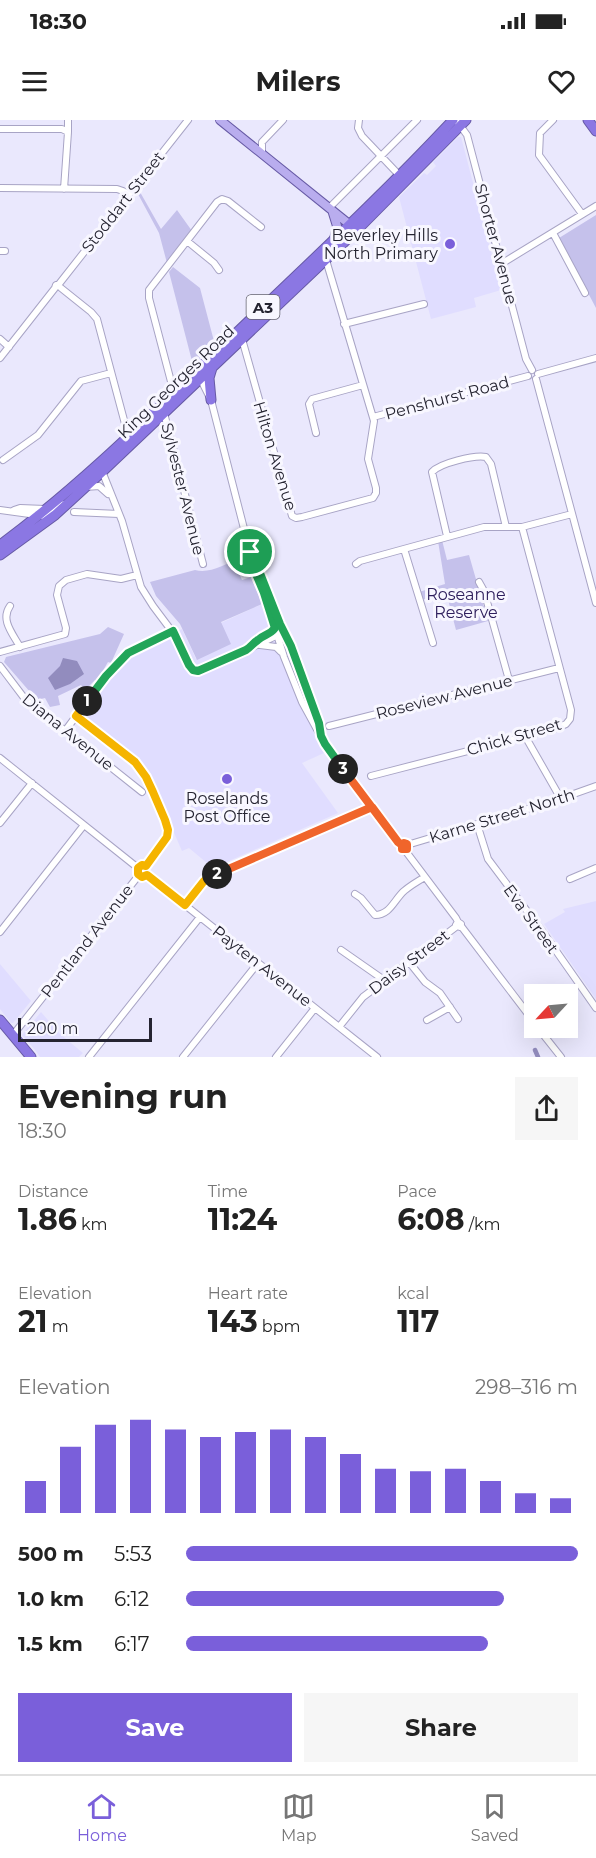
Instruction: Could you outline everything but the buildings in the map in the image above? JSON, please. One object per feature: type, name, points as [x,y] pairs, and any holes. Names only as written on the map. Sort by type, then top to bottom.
[{"type":"highway","points":[[588,120],[596,131]]},
{"type":"highway","name":"King Georges Road","points":[[0,555],[70,508],[128,435],[174,393],[212,368],[326,260],[400,176],[459,121]]},
{"type":"highway","name":"King Georges Road","points":[[0,545],[101,467],[164,413],[196,377],[333,240],[353,227],[459,121]]},
{"type":"highway","points":[[212,368],[209,378],[212,404]]},
{"type":"highway","points":[[0,1020],[31,1057]]},
{"type":"main road","points":[[220,120],[353,227]]},
{"type":"main road","points":[[330,208],[337,226],[333,240]]},
{"type":"street","points":[[64,189],[68,120]]},
{"type":"street","name":"Stoddart Street","points":[[0,358],[188,120]]},
{"type":"street","points":[[262,152],[262,142],[283,120]]},
{"type":"street","points":[[359,120],[360,132],[400,176]]},
{"type":"street","points":[[330,208],[417,120]]},
{"type":"street","points":[[553,120],[540,134],[539,155],[582,214]]},
{"type":"street","name":"Shorter Avenue","points":[[459,121],[467,135],[526,359],[534,375],[596,603]]},
{"type":"street","points":[[0,129],[62,129],[68,132]]},
{"type":"street","points":[[0,188],[117,189],[129,195]]},
{"type":"street","points":[[174,393],[148,294],[151,287],[222,199],[228,201],[261,227]]},
{"type":"street","points":[[501,264],[596,206]]},
{"type":"street","points":[[553,233],[585,293]]},
{"type":"street","points":[[187,241],[214,263],[219,270]]},
{"type":"street","name":"Penshurst Road","points":[[326,260],[328,273],[373,417],[596,358]]},
{"type":"street","points":[[317,268],[328,273]]},
{"type":"street","points":[[58,287],[97,319],[128,435]]},
{"type":"street","points":[[344,324],[424,304]]},
{"type":"street","points":[[0,339],[9,347]]},
{"type":"street","name":"Hilton Avenue","points":[[242,339],[292,516],[302,517],[373,498],[376,488],[368,459],[373,417]]},
{"type":"street","points":[[3,460],[38,435],[81,381],[111,373]]},
{"type":"street","points":[[196,377],[212,404],[250,552],[258,567],[284,657],[302,702],[321,736],[372,807],[405,847],[458,925],[524,1009]]},
{"type":"street","points":[[316,433],[309,404],[312,399],[363,385]]},
{"type":"street","name":"Sylvester Avenue","points":[[164,413],[203,564]]},
{"type":"street","points":[[447,536],[432,472],[437,467],[479,456],[486,457],[491,464],[506,527]]},
{"type":"street","points":[[101,467],[119,514],[137,576],[146,596],[173,631],[189,665],[196,671],[204,670],[253,646],[276,630]]},
{"type":"street","points":[[86,487],[99,486],[112,499]]},
{"type":"street","points":[[0,510],[45,516],[58,506],[119,514]]},
{"type":"street","points":[[16,512],[20,508],[45,509]]},
{"type":"street","points":[[16,512],[25,519],[24,527]]},
{"type":"street","points":[[356,564],[488,526],[522,528],[572,514]]},
{"type":"street","name":"Chick Street","points":[[370,776],[557,728],[566,724],[570,719],[571,710],[522,528]]},
{"type":"street","points":[[404,549],[433,643]]},
{"type":"street","points":[[0,652],[65,634],[66,628],[57,595],[59,586],[66,580],[87,574],[121,579],[137,576]]},
{"type":"street","points":[[479,582],[484,591],[508,680]]},
{"type":"street","points":[[10,606],[6,612],[6,620],[20,646]]},
{"type":"street","points":[[276,630],[293,654]]},
{"type":"street","points":[[276,630],[291,646],[316,715],[321,736]]},
{"type":"street","points":[[65,730],[106,676],[128,653],[173,631]]},
{"type":"street","points":[[253,646],[276,647],[284,657]]},
{"type":"street","name":"Diana Avenue","points":[[0,666],[25,699],[142,792]]},
{"type":"street","name":"Roseview Avenue","points":[[329,726],[559,668]]},
{"type":"street","points":[[76,716],[135,762],[146,777],[168,830],[167,837],[146,866]]},
{"type":"street","points":[[525,736],[561,799]]},
{"type":"street","points":[[0,758],[138,868]]},
{"type":"street","points":[[0,823],[32,783]]},
{"type":"street","name":"Karne Street North","points":[[405,847],[596,786]]},
{"type":"street","points":[[185,905],[208,878],[372,807]]},
{"type":"street","name":"Eva Street","points":[[477,824],[488,859],[596,1008]]},
{"type":"street","points":[[0,932],[84,825]]},
{"type":"street","points":[[138,868],[142,865],[146,866]]},
{"type":"street","points":[[138,868],[139,876],[144,877],[147,875],[146,866]]},
{"type":"street","points":[[570,879],[596,868]]},
{"type":"street","name":"Payten Avenue","points":[[147,875],[373,1056]]},
{"type":"street","name":"Pentland Avenue","points":[[13,1035],[139,876]]},
{"type":"street","points":[[356,894],[375,915],[379,915],[390,909],[403,892],[425,877]]},
{"type":"street","points":[[89,1057],[200,917]]},
{"type":"street","name":"Daisy Street","points":[[339,1027],[363,997],[458,925]]},
{"type":"street","points":[[341,950],[384,980]]},
{"type":"street","points":[[409,962],[425,982],[440,993],[458,1019]]},
{"type":"street","points":[[183,1057],[258,963]]},
{"type":"street","points":[[427,1020],[450,1007]]},
{"type":"street","points":[[276,1057],[315,1008]]},
{"type":"street","points":[[546,1038],[561,1057]]},
{"type":"shaded area","name":"Beverley Hills North Primary","points":[[458,137],[461,137],[501,290],[474,298],[476,307],[431,319],[399,197],[424,173],[427,175],[436,166],[433,162]]},
{"type":"shaded area","points":[[262,604],[280,654],[324,753],[302,763],[338,813],[213,868],[189,848],[182,851],[154,787],[138,760],[81,716],[130,656],[182,629],[196,659],[221,623]]},
{"type":"shaded area","points":[[63,658],[77,661],[84,674],[70,684],[55,690],[48,678],[60,666]]},
{"type":"shaded area","points":[[596,901],[596,999],[544,924],[565,912],[563,909]]},
{"type":"shaded area","points":[[0,964],[31,1001],[13,1023],[0,1009]]},
{"type":"shaded area","points":[[41,1012],[60,1034],[83,1053],[79,1057],[40,1057],[22,1035]]},
{"type":"green space","points":[[140,192],[161,229],[177,210],[192,231],[167,263],[159,233],[138,194]]},
{"type":"green space","points":[[596,215],[596,308],[559,238]]},
{"type":"green space","points":[[173,267],[200,288],[215,345],[193,365],[169,272]]},
{"type":"green space","name":"Roseanne Reserve","points":[[442,540],[447,560],[469,555],[488,621],[456,630],[446,592],[422,600],[419,592],[445,584],[438,541]]},
{"type":"green space","points":[[239,559],[242,567],[237,569],[242,580],[251,577],[262,604],[221,622],[231,644],[197,660],[180,624],[156,596],[150,582],[195,570],[212,570]]},
{"type":"green space","points":[[108,627],[124,634],[111,663],[108,662],[97,681],[95,680],[85,690],[81,685],[58,696],[60,705],[50,707],[45,698],[37,700],[4,662],[6,657],[100,634]]},
{"type":"waterway","points":[[535,1050],[538,1057]]},
{"type":"place","name":"Beverley Hills North Primary","points":[[450,244]]},
{"type":"place","name":"Roselands Post Office","points":[[227,779]]},
{"type":"route","points":[[250,552],[248,555],[264,593],[274,631],[257,640],[246,650],[198,671],[193,670],[189,665],[173,631],[128,653],[106,676],[76,716],[135,762],[146,777],[168,830],[163,843],[146,866],[139,866],[137,873],[142,877],[147,875],[185,905],[208,878],[372,807],[402,845],[402,849],[405,850],[408,847],[406,844],[402,845],[398,842],[363,795],[357,785],[325,744],[291,646],[250,552]]}]
